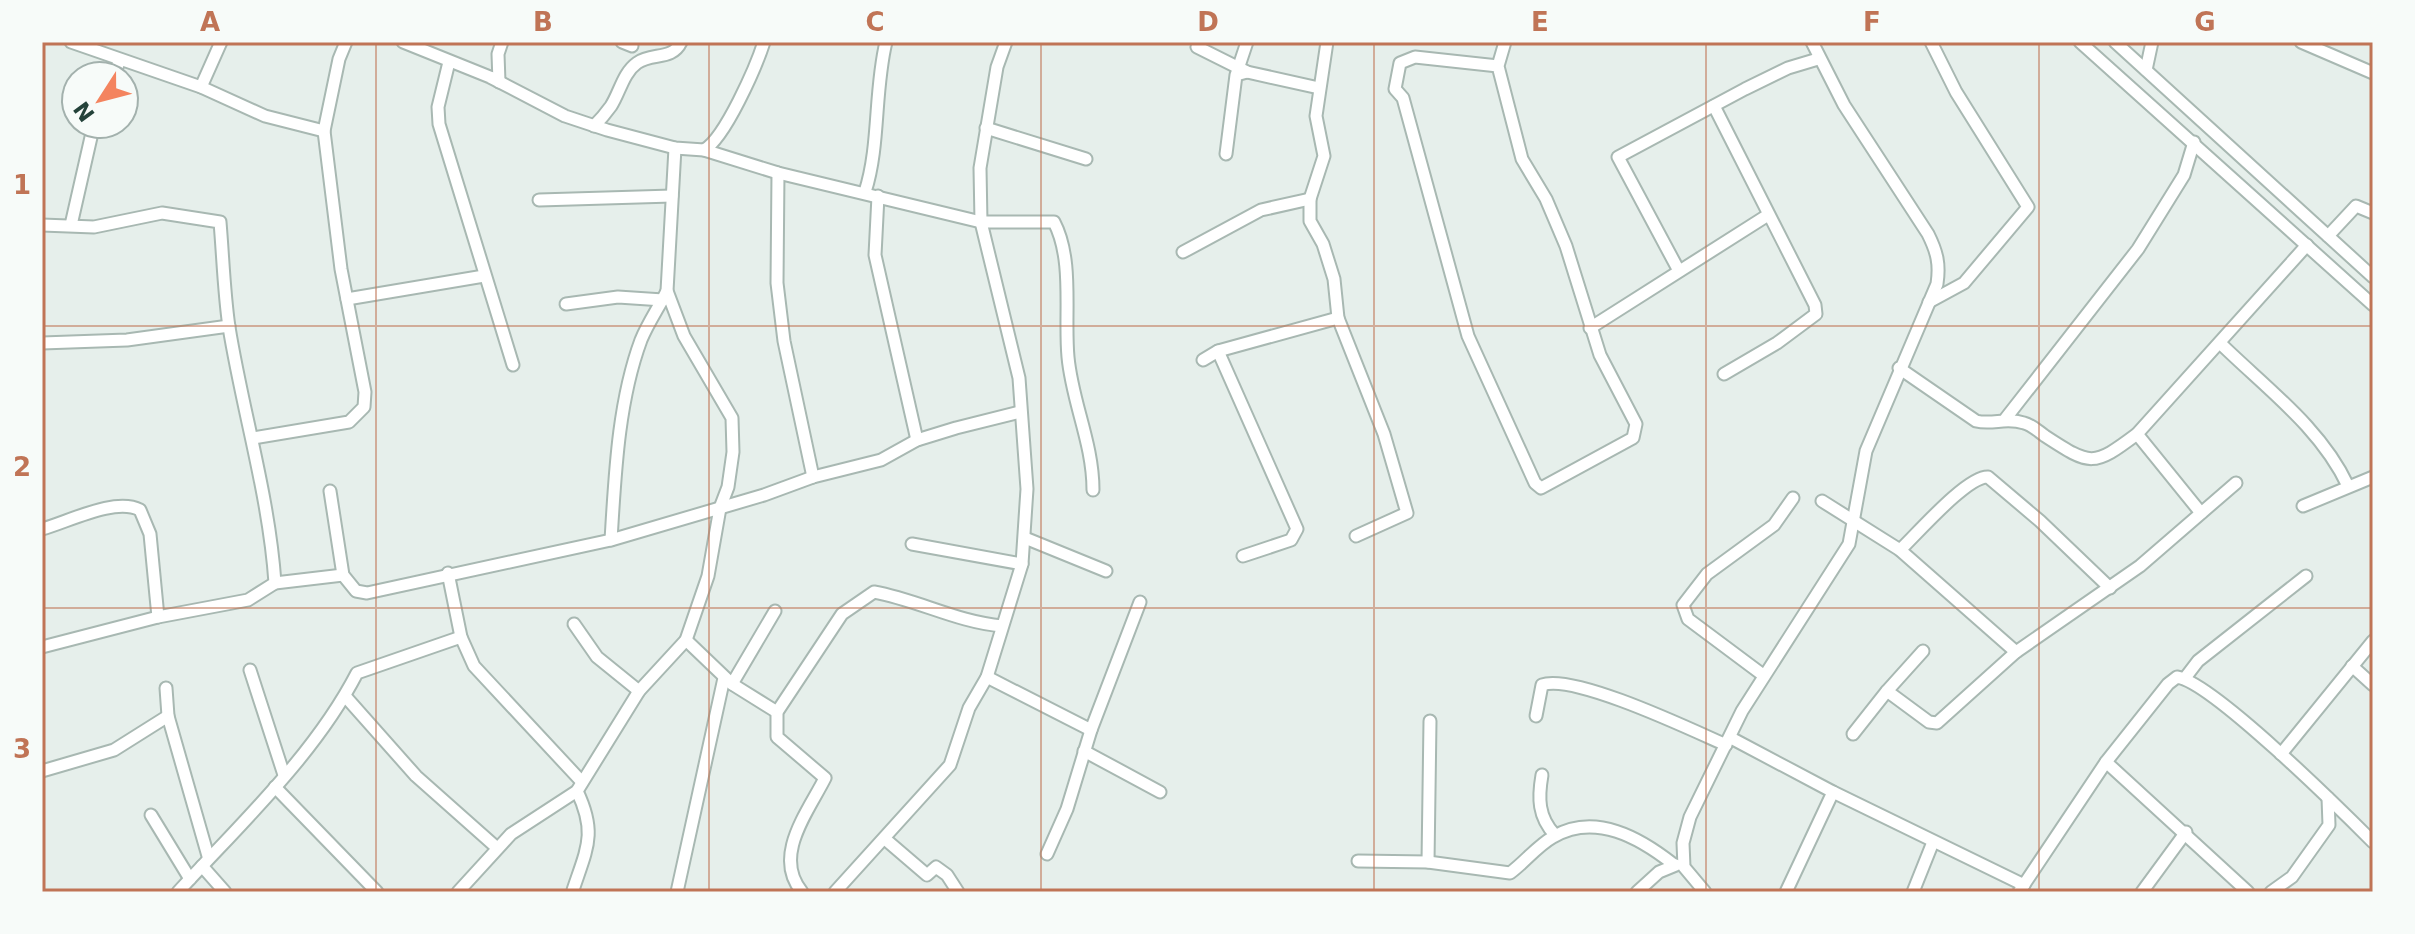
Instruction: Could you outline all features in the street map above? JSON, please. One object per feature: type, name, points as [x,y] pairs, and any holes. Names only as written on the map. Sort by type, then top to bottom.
[{"type":"street","points":[[71,42],[120,60]]},
{"type":"street","points":[[201,87],[221,42]]},
{"type":"street","points":[[253,438],[349,422],[360,413],[365,392],[347,299],[324,131],[339,59],[346,42]]},
{"type":"street","points":[[403,42],[499,82],[565,116],[594,126],[675,148],[704,150],[778,173],[981,222],[1054,222],[1065,276],[1068,359],[1093,461],[1093,490]]},
{"type":"street","points":[[499,82],[498,54],[502,42]]},
{"type":"street","points":[[594,126],[611,106],[636,63],[649,56],[665,56],[678,49],[681,42]]},
{"type":"street","points":[[704,150],[712,145],[734,112],[764,42]]},
{"type":"street","points":[[865,192],[871,170],[878,72],[886,42]]},
{"type":"street","points":[[835,892],[950,765],[969,708],[987,677],[1022,564],[1027,489],[1012,338],[992,275],[981,222],[980,168],[997,67],[1006,42]]},
{"type":"street","points":[[1226,154],[1247,42]]},
{"type":"street","points":[[1327,42],[1316,116],[1324,156],[1310,199],[1310,221],[1323,244],[1334,279],[1338,318],[1362,372],[1406,507],[1404,517],[1356,536]]},
{"type":"street","points":[[1498,66],[1415,57],[1400,63],[1395,89],[1403,98],[1468,336],[1535,483],[1541,488],[1633,438],[1636,424],[1600,355],[1557,223],[1522,159],[1498,66],[1505,42]]},
{"type":"street","points":[[1637,892],[1679,866],[1690,817],[1700,790],[1763,675],[1838,563],[1855,522],[1858,479],[1866,451],[1937,284],[1938,254],[1818,59],[1812,42]]},
{"type":"street","points":[[1929,302],[1964,283],[2028,207],[1956,92],[1931,42]]},
{"type":"street","points":[[2080,42],[2373,305]]},
{"type":"street","points":[[2115,42],[2373,277]]},
{"type":"street","points":[[2146,70],[2152,42]]},
{"type":"street","points":[[2301,42],[2373,73]]},
{"type":"street","points":[[1197,47],[1240,71],[1319,88]]},
{"type":"street","points":[[1679,271],[1618,157],[1788,68],[1818,59]]},
{"type":"street","points":[[449,62],[438,107],[439,124],[513,365]]},
{"type":"street","points":[[140,67],[201,87],[265,116],[324,131]]},
{"type":"street","points":[[1714,106],[1815,305],[1816,314],[1788,337],[1724,374]]},
{"type":"street","points":[[986,128],[1086,159]]},
{"type":"street","points":[[71,225],[90,140]]},
{"type":"street","points":[[1899,368],[1976,421],[1989,424],[2006,418],[2138,249],[2184,175],[2194,142]]},
{"type":"street","points":[[611,540],[620,440],[633,371],[642,339],[665,295],[675,148]]},
{"type":"street","points":[[778,173],[777,283],[784,341],[813,477]]},
{"type":"street","points":[[539,200],[672,196]]},
{"type":"street","points":[[878,196],[875,255],[917,440]]},
{"type":"street","points":[[1183,252],[1261,210],[1310,199]]},
{"type":"street","points":[[2328,236],[2356,206],[2373,213]]},
{"type":"street","points":[[42,225],[94,227],[162,213],[220,222],[229,326],[253,438],[273,550],[275,583]]},
{"type":"street","points":[[1590,328],[1768,215]]},
{"type":"street","points":[[2006,418],[2028,424],[2081,458],[2095,460],[2108,456],[2137,434],[2307,245]]},
{"type":"street","points":[[347,299],[484,276]]},
{"type":"street","points":[[566,304],[665,295]]},
{"type":"street","points":[[458,892],[496,847],[579,787],[639,691],[686,640],[708,576],[720,508],[728,487],[733,452],[732,418],[684,336],[665,295]]},
{"type":"street","points":[[1203,360],[1218,351],[1338,318]]},
{"type":"street","points":[[42,343],[127,340],[229,326]]},
{"type":"street","points":[[2221,344],[2317,436],[2335,458],[2348,486]]},
{"type":"street","points":[[1218,351],[1297,529],[1291,540],[1243,556]]},
{"type":"street","points":[[330,491],[343,575],[356,591],[367,593],[611,540],[813,477],[881,460],[917,440],[1020,412]]},
{"type":"street","points":[[2137,434],[2201,513]]},
{"type":"street","points":[[1900,550],[1967,486],[1980,477],[1988,477],[2110,588]]},
{"type":"street","points":[[2303,506],[2373,477]]},
{"type":"street","points":[[1887,691],[1929,722],[1937,723],[2016,652],[2110,588],[2236,483]]},
{"type":"street","points":[[1763,675],[1688,619],[1683,605],[1707,574],[1774,525],[1793,498]]},
{"type":"street","points":[[1822,501],[1900,550],[2016,652]]},
{"type":"street","points":[[42,529],[130,505],[140,510],[150,534],[158,617]]},
{"type":"street","points":[[1025,538],[1106,571]]},
{"type":"street","points":[[912,544],[1022,564]]},
{"type":"street","points":[[448,573],[461,637],[474,666],[579,787],[591,834],[573,890]]},
{"type":"street","points":[[42,647],[158,617],[248,600],[275,583],[343,575]]},
{"type":"street","points":[[2185,678],[2198,661],[2306,576]]},
{"type":"street","points":[[802,892],[794,880],[788,852],[825,778],[777,737],[777,712],[842,614],[874,592],[896,596],[974,623],[1002,626]]},
{"type":"street","points":[[1047,854],[1067,809],[1091,730],[1140,602]]},
{"type":"street","points":[[677,892],[728,681],[775,611]]},
{"type":"street","points":[[574,624],[597,657],[639,691]]},
{"type":"street","points":[[178,892],[275,787],[345,696],[357,673],[461,637]]},
{"type":"street","points":[[686,640],[728,681],[777,712]]},
{"type":"street","points":[[2281,754],[2373,641]]},
{"type":"street","points":[[1853,734],[1923,651]]},
{"type":"street","points":[[2352,666],[2373,685]]},
{"type":"street","points":[[250,670],[284,775]]},
{"type":"street","points":[[987,677],[1091,730]]},
{"type":"street","points":[[1536,716],[1542,685],[1551,682],[1571,685],[1628,704],[1728,742],[2022,888],[2106,762],[2168,684],[2177,677],[2185,678],[2281,754],[2373,842]]},
{"type":"street","points":[[166,688],[168,716],[205,861],[225,892]]},
{"type":"street","points":[[345,696],[416,776],[496,847]]},
{"type":"street","points":[[42,771],[114,750],[168,716]]},
{"type":"street","points":[[1428,862],[1430,721]]},
{"type":"street","points":[[1084,751],[1160,792]]},
{"type":"street","points":[[2106,762],[2248,892]]},
{"type":"street","points":[[1542,775],[1540,809],[1544,824],[1555,835]]},
{"type":"street","points":[[275,787],[377,892]]},
{"type":"street","points":[[1786,892],[1833,792]]},
{"type":"street","points":[[2271,892],[2292,877],[2329,825],[2328,798]]},
{"type":"street","points":[[151,815],[190,879]]},
{"type":"street","points":[[2329,825],[2350,819]]},
{"type":"street","points":[[1358,861],[1428,862],[1510,873],[1555,835],[1586,828],[1628,832],[1679,866],[1705,892]]},
{"type":"street","points":[[2142,892],[2186,832]]},
{"type":"street","points":[[885,839],[927,875],[936,867],[947,875],[958,892]]},
{"type":"street","points":[[1913,892],[1933,842]]}]
